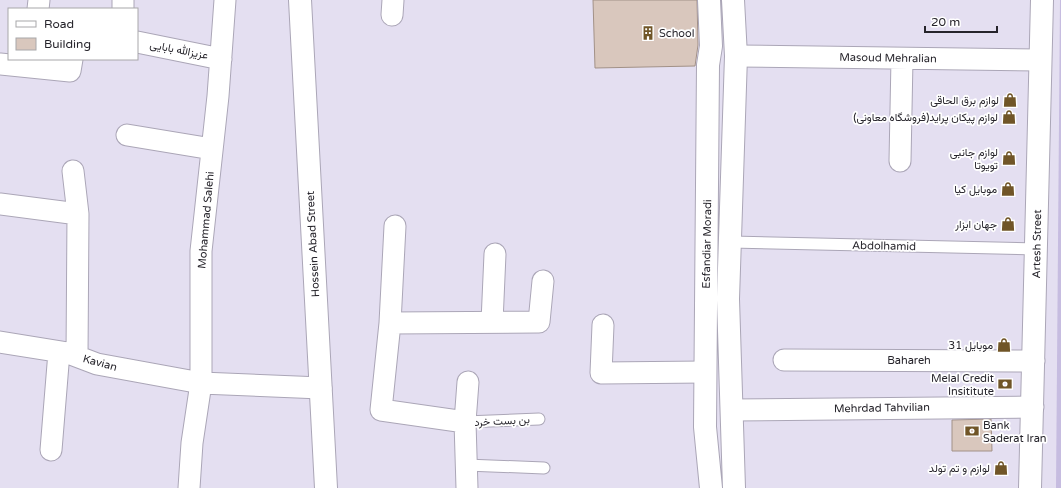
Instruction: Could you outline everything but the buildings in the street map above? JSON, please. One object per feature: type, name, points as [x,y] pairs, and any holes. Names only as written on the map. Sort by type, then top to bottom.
[{"type":"main road","name":"Hossein Abad Street","points":[[300,0],[326,488]]},
{"type":"main road","name":"Esfandiar Moradi","points":[[709,0],[712,46],[708,65],[705,426],[711,488]]},
{"type":"main road","name":"Esfandiar Moradi","points":[[733,0],[736,56],[728,299],[734,488]]},
{"type":"main road","name":"Artesh Street","points":[[1030,488],[1042,0]]},
{"type":"street","name":"Mohammad Salehi","points":[[189,488],[192,443],[201,383],[201,251],[221,59],[225,0]]},
{"type":"street","name":"عزیزالله بابایی","points":[[138,42],[221,59]]},
{"type":"street","name":"Masoud Mehralian","points":[[736,56],[1040,60]]},
{"type":"street","points":[[900,161],[902,59]]},
{"type":"street","points":[[0,64],[30,63],[70,71],[72,60]]},
{"type":"street","points":[[126,135],[212,149]]},
{"type":"street","points":[[51,450],[68,354],[78,214],[73,171]]},
{"type":"street","points":[[0,204],[78,214]]},
{"type":"street","points":[[395,226],[390,323],[381,410],[465,422]]},
{"type":"street","points":[[492,322],[495,254]]},
{"type":"street","points":[[390,323],[539,322],[543,281]]},
{"type":"street","points":[[602,325],[601,373],[705,372]]},
{"type":"street","name":"Kavian","points":[[0,342],[68,354],[97,364],[201,383],[321,388]]},
{"type":"street","name":"Bahareh","points":[[784,360],[1034,361]]},
{"type":"street","points":[[467,488],[465,422],[468,382]]},
{"type":"street","name":"Mehrdad Tahvilian","points":[[732,410],[1033,407]]},
{"type":"lane","name":"Abdolhamid","points":[[731,242],[1037,249]]},
{"type":"lane","name":"بن بست خرد","points":[[465,422],[539,419]]},
{"type":"lane","points":[[466,465],[544,468]]},
{"type":"shaded area","points":[[1060,0],[1061,488],[1056,488]]},
{"type":"place","name":"School","points":[[648,33]]},
{"type":"place","name":"لوازم برق الحاقی","points":[[1010,100]]},
{"type":"place","name":"لوازم پیکان پراید(فروشگاه معاونی)","points":[[1009,117]]},
{"type":"place","name":"لوازم جانبی تویوتا","points":[[1009,158]]},
{"type":"place","name":"موبایل کیا","points":[[1008,189]]},
{"type":"place","name":"جهان ابزار","points":[[1008,224]]},
{"type":"place","name":"موبایل 31","points":[[1004,345]]},
{"type":"place","name":"Melal Credit Insititute","points":[[1005,384]]},
{"type":"place","name":"Bank Saderat Iran","points":[[972,431]]},
{"type":"place","name":"لوازم و تم تولد","points":[[1001,468]]}]
